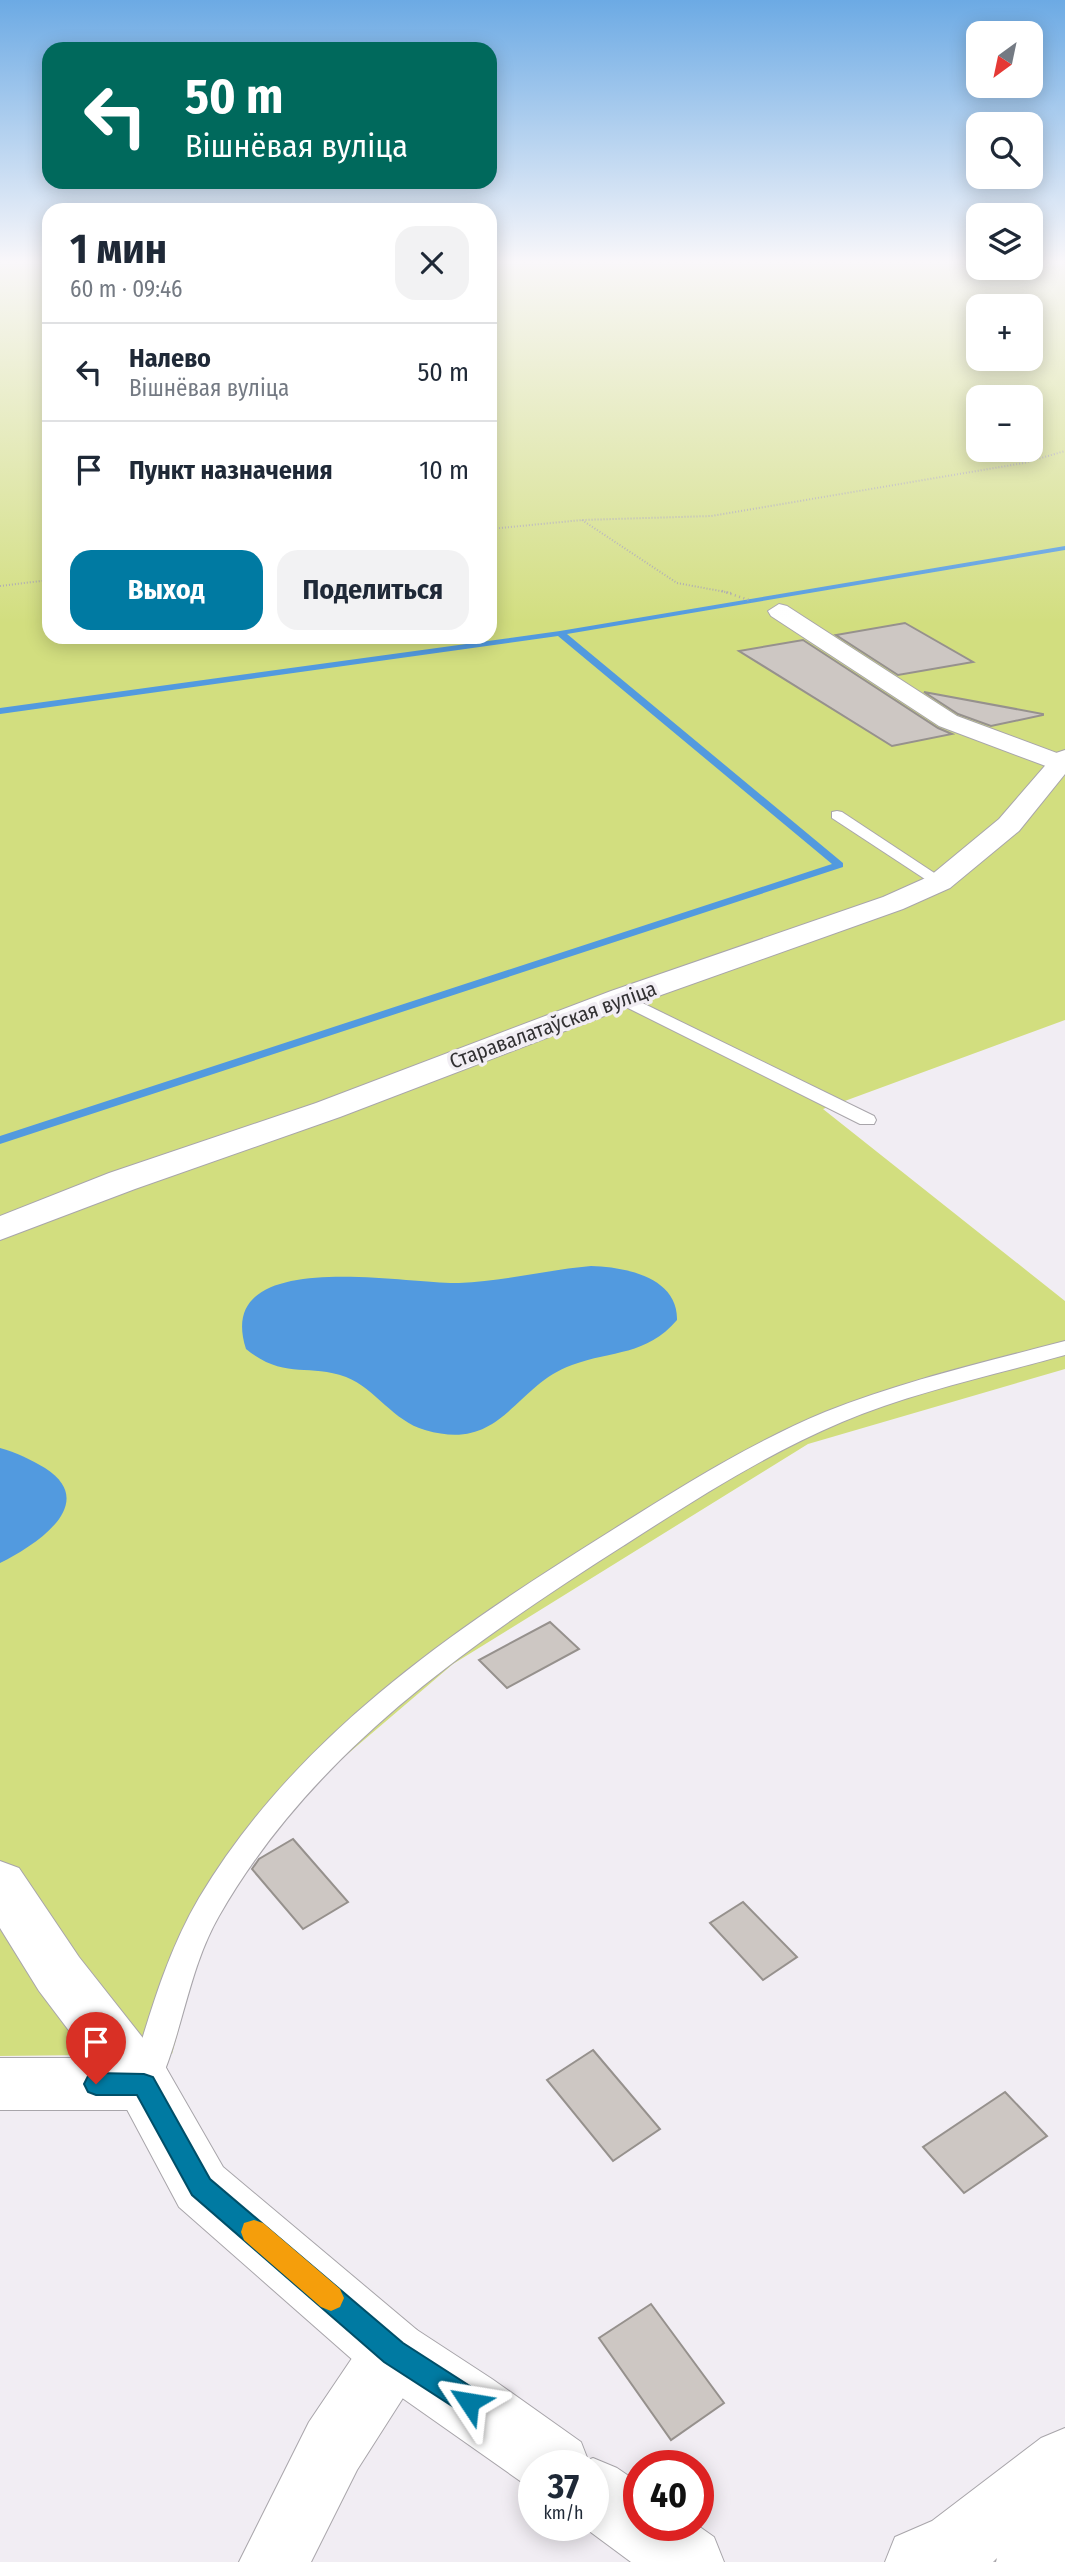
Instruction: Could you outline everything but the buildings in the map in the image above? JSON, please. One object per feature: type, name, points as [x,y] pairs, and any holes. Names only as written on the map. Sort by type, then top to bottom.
[{"type":"street","points":[[779,611],[948,721],[1062,760]]},
{"type":"street","name":"Старавалатаўская вуліца","points":[[0,1229],[109,1186],[328,1110],[622,998],[893,903],[940,882],[1009,825],[1062,760]]},
{"type":"street","points":[[0,1883],[59,1974],[144,2084],[201,2187],[394,2353],[469,2402],[535,2450]]},
{"type":"street","points":[[0,2084],[144,2084]]},
{"type":"street","points":[[274,2562],[333,2446],[394,2353]]},
{"type":"street","points":[[920,2562],[957,2546],[1064,2463]]},
{"type":"street","points":[[1031,2562],[1064,2463]]},
{"type":"street","points":[[609,2504],[689,2562]]},
{"type":"lane","points":[[837,814],[940,882]]},
{"type":"lane","points":[[622,998],[867,1120]]},
{"type":"lane","points":[[144,2084],[174,1988],[207,1909],[243,1852],[291,1791],[344,1735],[401,1686],[541,1586],[767,1447],[836,1417],[884,1400],[1065,1348]]},
{"type":"path","points":[[497,528],[582,520],[711,516],[1024,463],[1065,451]]},
{"type":"path","points":[[582,520],[677,583],[731,593],[779,611]]},
{"type":"path","points":[[0,586],[42,581]]},
{"type":"green space","points":[[0,384],[42,384],[42,644],[497,644],[497,384],[1065,384],[1065,1020],[823,1109],[1065,1301],[1065,1369],[808,1444],[453,1664],[283,1809],[246,1859],[202,1944],[172,2054],[0,2056]]},
{"type":"water","points":[[591,1266],[633,1272],[659,1284],[675,1305],[677,1320],[665,1332],[641,1346],[587,1360],[552,1375],[506,1414],[473,1432],[451,1435],[414,1426],[357,1382],[332,1373],[284,1368],[260,1359],[246,1349],[243,1316],[258,1295],[285,1283],[321,1277],[360,1277],[459,1283]]},
{"type":"water","points":[[0,1448],[45,1468],[61,1482],[66,1496],[64,1509],[56,1523],[29,1546],[0,1563]]},
{"type":"waterway","points":[[560,633],[1065,548]]},
{"type":"waterway","points":[[497,642],[560,633]]},
{"type":"waterway","points":[[0,1140],[839,865],[560,633]]},
{"type":"waterway","points":[[0,711],[481,644]]},
{"type":"slow traffic","points":[[254,2232],[331,2298]]},
{"type":"route","points":[[96,2084],[144,2084],[201,2187],[394,2353],[469,2402]]}]
